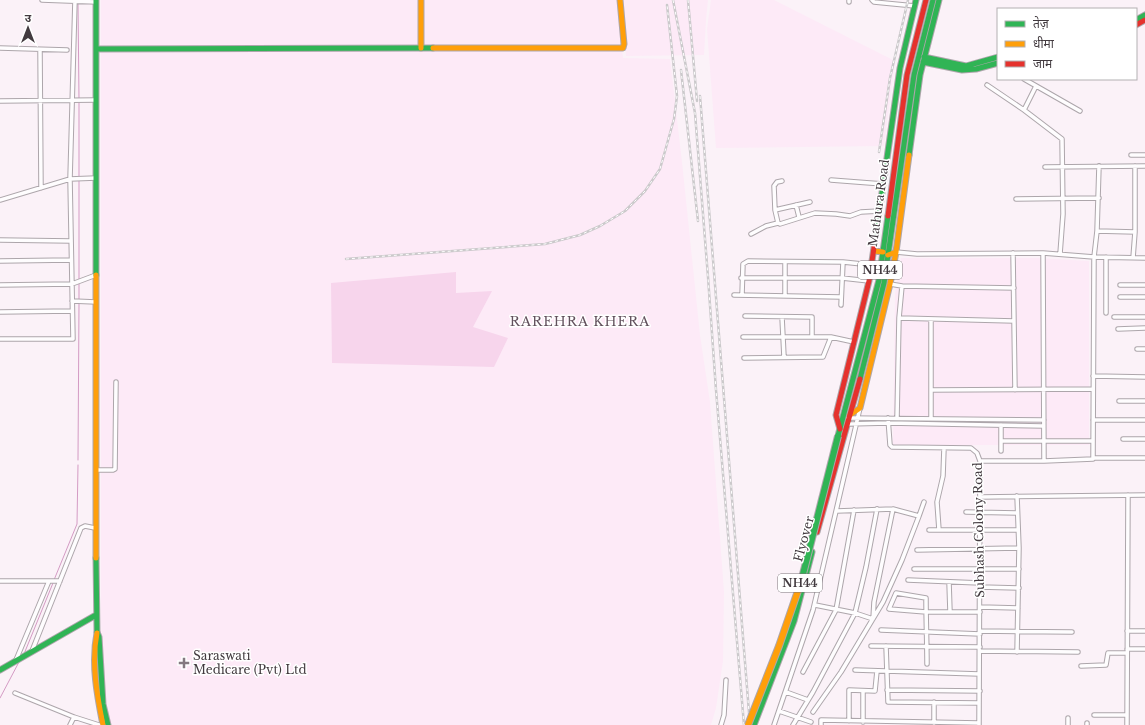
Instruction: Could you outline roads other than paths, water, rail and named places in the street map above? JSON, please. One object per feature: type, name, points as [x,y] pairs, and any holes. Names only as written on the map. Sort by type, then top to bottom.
[{"type":"main road","points":[[421,0],[421,48]]},
{"type":"main road","points":[[96,49],[623,48],[624,44],[620,0]]},
{"type":"main road","name":"Mathura Road","points":[[848,419],[884,295],[886,253],[906,106],[907,75],[926,0]]},
{"type":"main road","name":"Mathura Road","points":[[906,106],[933,0]]},
{"type":"main road","points":[[848,419],[860,408],[884,295],[890,284],[896,252],[916,105],[924,59],[939,0]]},
{"type":"main road","points":[[96,1],[96,615],[97,632],[99,637],[103,704],[108,725]]},
{"type":"main road","points":[[840,435],[836,415],[870,282],[900,68],[916,3]]},
{"type":"main road","points":[[924,59],[966,66],[997,62]]},
{"type":"main road","points":[[874,251],[886,253],[896,252]]},
{"type":"main road","name":"Mathura Road","points":[[840,435],[886,253]]},
{"type":"main road","name":"Flyover","points":[[748,725],[796,598],[840,435],[848,419]]},
{"type":"main road","name":"Flyover","points":[[754,725],[794,621],[840,435]]},
{"type":"main road","points":[[0,670],[96,615]]},
{"type":"main road","points":[[97,632],[95,639],[95,660],[103,725]]},
{"type":"street","points":[[42,0],[96,1]]},
{"type":"street","points":[[872,0],[874,2],[916,3]]},
{"type":"street","points":[[0,340],[73,339],[70,179],[77,1]]},
{"type":"street","points":[[0,48],[67,50]]},
{"type":"street","points":[[40,50],[41,188]]},
{"type":"street","points":[[1026,80],[1080,111]]},
{"type":"street","points":[[987,85],[1024,110],[1062,139],[1063,214],[1060,254]]},
{"type":"street","points":[[1024,110],[1036,86]]},
{"type":"street","points":[[0,101],[72,99],[96,100]]},
{"type":"street","points":[[1131,155],[1145,155]]},
{"type":"street","points":[[1045,166],[1145,166]]},
{"type":"street","points":[[1093,458],[1094,257],[1099,198],[1099,166]]},
{"type":"street","points":[[1133,258],[1135,232],[1135,166]]},
{"type":"street","points":[[0,200],[70,179],[96,178]]},
{"type":"street","points":[[831,180],[883,184]]},
{"type":"street","points":[[778,223],[775,210],[774,186],[777,182],[782,181]]},
{"type":"street","points":[[1016,199],[1099,198]]},
{"type":"street","points":[[775,210],[810,202]]},
{"type":"street","points":[[796,205],[799,217]]},
{"type":"street","points":[[751,234],[766,226],[778,223],[780,224],[815,213],[850,216],[861,212],[880,211]]},
{"type":"street","points":[[1097,231],[1135,232]]},
{"type":"street","points":[[0,240],[71,242]]},
{"type":"street","points":[[896,252],[917,254],[1043,253],[1094,257],[1145,258]]},
{"type":"street","points":[[1014,253],[1015,390]]},
{"type":"street","points":[[1043,253],[1044,461]]},
{"type":"street","points":[[1106,257],[1106,313]]},
{"type":"street","points":[[0,261],[71,260]]},
{"type":"street","points":[[742,295],[741,278],[743,264],[745,262],[843,262],[872,264]]},
{"type":"street","points":[[785,262],[785,296]]},
{"type":"street","points":[[841,305],[843,262]]},
{"type":"street","points":[[0,285],[72,284],[96,275]]},
{"type":"street","points":[[741,278],[842,278],[870,282]]},
{"type":"street","points":[[890,284],[902,286],[1014,288]]},
{"type":"street","points":[[1120,285],[1145,285]]},
{"type":"street","points":[[897,418],[899,318],[902,286]]},
{"type":"street","points":[[734,295],[841,297]]},
{"type":"street","points":[[1120,297],[1145,297]]},
{"type":"street","points":[[72,301],[96,302]]},
{"type":"street","points":[[0,312],[72,311]]},
{"type":"street","points":[[745,316],[812,317],[812,337]]},
{"type":"street","points":[[782,317],[784,357]]},
{"type":"street","points":[[1114,317],[1145,317]]},
{"type":"street","points":[[899,318],[1014,321]]},
{"type":"street","points":[[931,319],[931,418]]},
{"type":"street","points":[[1118,329],[1145,328]]},
{"type":"street","points":[[743,337],[831,337],[854,342]]},
{"type":"street","points":[[744,358],[824,358],[831,337]]},
{"type":"street","points":[[1137,349],[1145,349]]},
{"type":"street","points":[[1093,376],[1145,377]]},
{"type":"street","points":[[96,470],[115,469],[116,382]]},
{"type":"street","points":[[931,390],[1093,389]]},
{"type":"street","points":[[1119,401],[1145,400]]},
{"type":"street","points":[[774,725],[814,605],[860,408]]},
{"type":"street","name":"Subhash Colony Road","points":[[888,418],[890,445],[892,447],[971,448],[977,452],[980,461],[979,724]]},
{"type":"street","points":[[848,419],[931,418],[1044,420]]},
{"type":"street","points":[[848,419],[856,424],[888,423],[1044,426]]},
{"type":"street","points":[[1093,420],[1145,420]]},
{"type":"street","points":[[1001,425],[1001,451]]},
{"type":"street","points":[[1123,439],[1145,439]]},
{"type":"street","points":[[1001,441],[1093,441]]},
{"type":"street","points":[[938,530],[937,502],[943,476],[944,448]]},
{"type":"street","points":[[980,461],[1145,458]]},
{"type":"street","points":[[1127,725],[1127,631],[1129,589],[1128,495]]},
{"type":"street","points":[[981,497],[1145,495]]},
{"type":"street","points":[[1017,496],[1019,548],[1017,652]]},
{"type":"street","points":[[813,712],[841,672],[883,602],[902,560],[924,502]]},
{"type":"street","points":[[793,725],[855,613],[866,567],[877,509]]},
{"type":"street","points":[[837,511],[893,509],[919,516]]},
{"type":"street","points":[[873,619],[874,602],[893,509]]},
{"type":"street","points":[[803,672],[836,610],[854,510]]},
{"type":"street","points":[[966,512],[1017,513]]},
{"type":"street","points":[[18,659],[42,602],[81,528],[85,526],[95,528]]},
{"type":"street","points":[[929,530],[1018,530]]},
{"type":"street","points":[[918,550],[980,550],[1019,548]]},
{"type":"street","points":[[914,569],[1019,569]]},
{"type":"street","points":[[908,580],[980,583]]},
{"type":"street","points":[[0,582],[54,581]]},
{"type":"street","points":[[30,653],[48,605],[54,581]]},
{"type":"street","points":[[949,582],[950,612]]},
{"type":"street","points":[[980,588],[1019,588]]},
{"type":"street","points":[[927,664],[926,631],[926,612],[926,599],[924,597],[896,593],[889,609],[926,612],[980,612]]},
{"type":"street","points":[[814,605],[855,613],[873,619]]},
{"type":"street","points":[[980,607],[1018,608]]},
{"type":"street","points":[[881,630],[1072,632]]},
{"type":"street","points":[[1127,631],[1145,631]]},
{"type":"street","points":[[871,646],[980,649],[1017,652],[1078,652]]},
{"type":"street","points":[[886,646],[887,700],[889,702],[979,703]]},
{"type":"street","points":[[1080,666],[1106,665],[1108,653],[1145,649]]},
{"type":"street","points":[[856,670],[979,674]]},
{"type":"street","points":[[849,721],[848,692],[850,690],[876,690],[877,671]]},
{"type":"street","points":[[721,725],[724,715],[726,680]]},
{"type":"street","points":[[887,690],[980,691]]},
{"type":"street","points":[[862,691],[865,723]]},
{"type":"street","points":[[786,692],[808,700]]},
{"type":"street","points":[[15,693],[74,717],[99,725]]},
{"type":"street","points":[[934,702],[934,724]]},
{"type":"street","points":[[779,711],[812,722]]},
{"type":"street","points":[[1094,715],[1127,715]]},
{"type":"street","points":[[70,725],[74,717]]},
{"type":"street","points":[[1068,718],[1068,725]]},
{"type":"street","points":[[821,725],[822,720],[840,723],[849,721],[887,724],[979,724]]},
{"type":"waterway","points":[[78,3],[79,99]]},
{"type":"waterway","points":[[79,103],[79,176]]},
{"type":"waterway","points":[[79,180],[79,280]]},
{"type":"waterway","points":[[79,284],[79,300]]},
{"type":"waterway","points":[[78,460],[79,304]]},
{"type":"waterway","points":[[54,580],[77,524],[78,465]]},
{"type":"waterway","points":[[24,654],[53,583]]},
{"type":"waterway","points":[[0,698],[19,662]]},
{"type":"railway","points":[[673,0],[695,113],[744,725]]},
{"type":"railway","points":[[688,0],[697,101]]},
{"type":"railway","points":[[879,152],[890,78],[908,0]]},
{"type":"railway","points":[[346,259],[545,244],[580,235],[600,226],[625,211],[645,191],[660,169],[674,119],[677,96],[667,5]]},
{"type":"railway","points":[[681,70],[698,221]]},
{"type":"railway","points":[[700,96],[750,725]]},
{"type":"place","name":"Saraswati Medicare (Pvt) Ltd","points":[[184,663]]},
{"type":"district","name":"RAREHRA KHERA","points":[[580,321]]}]
